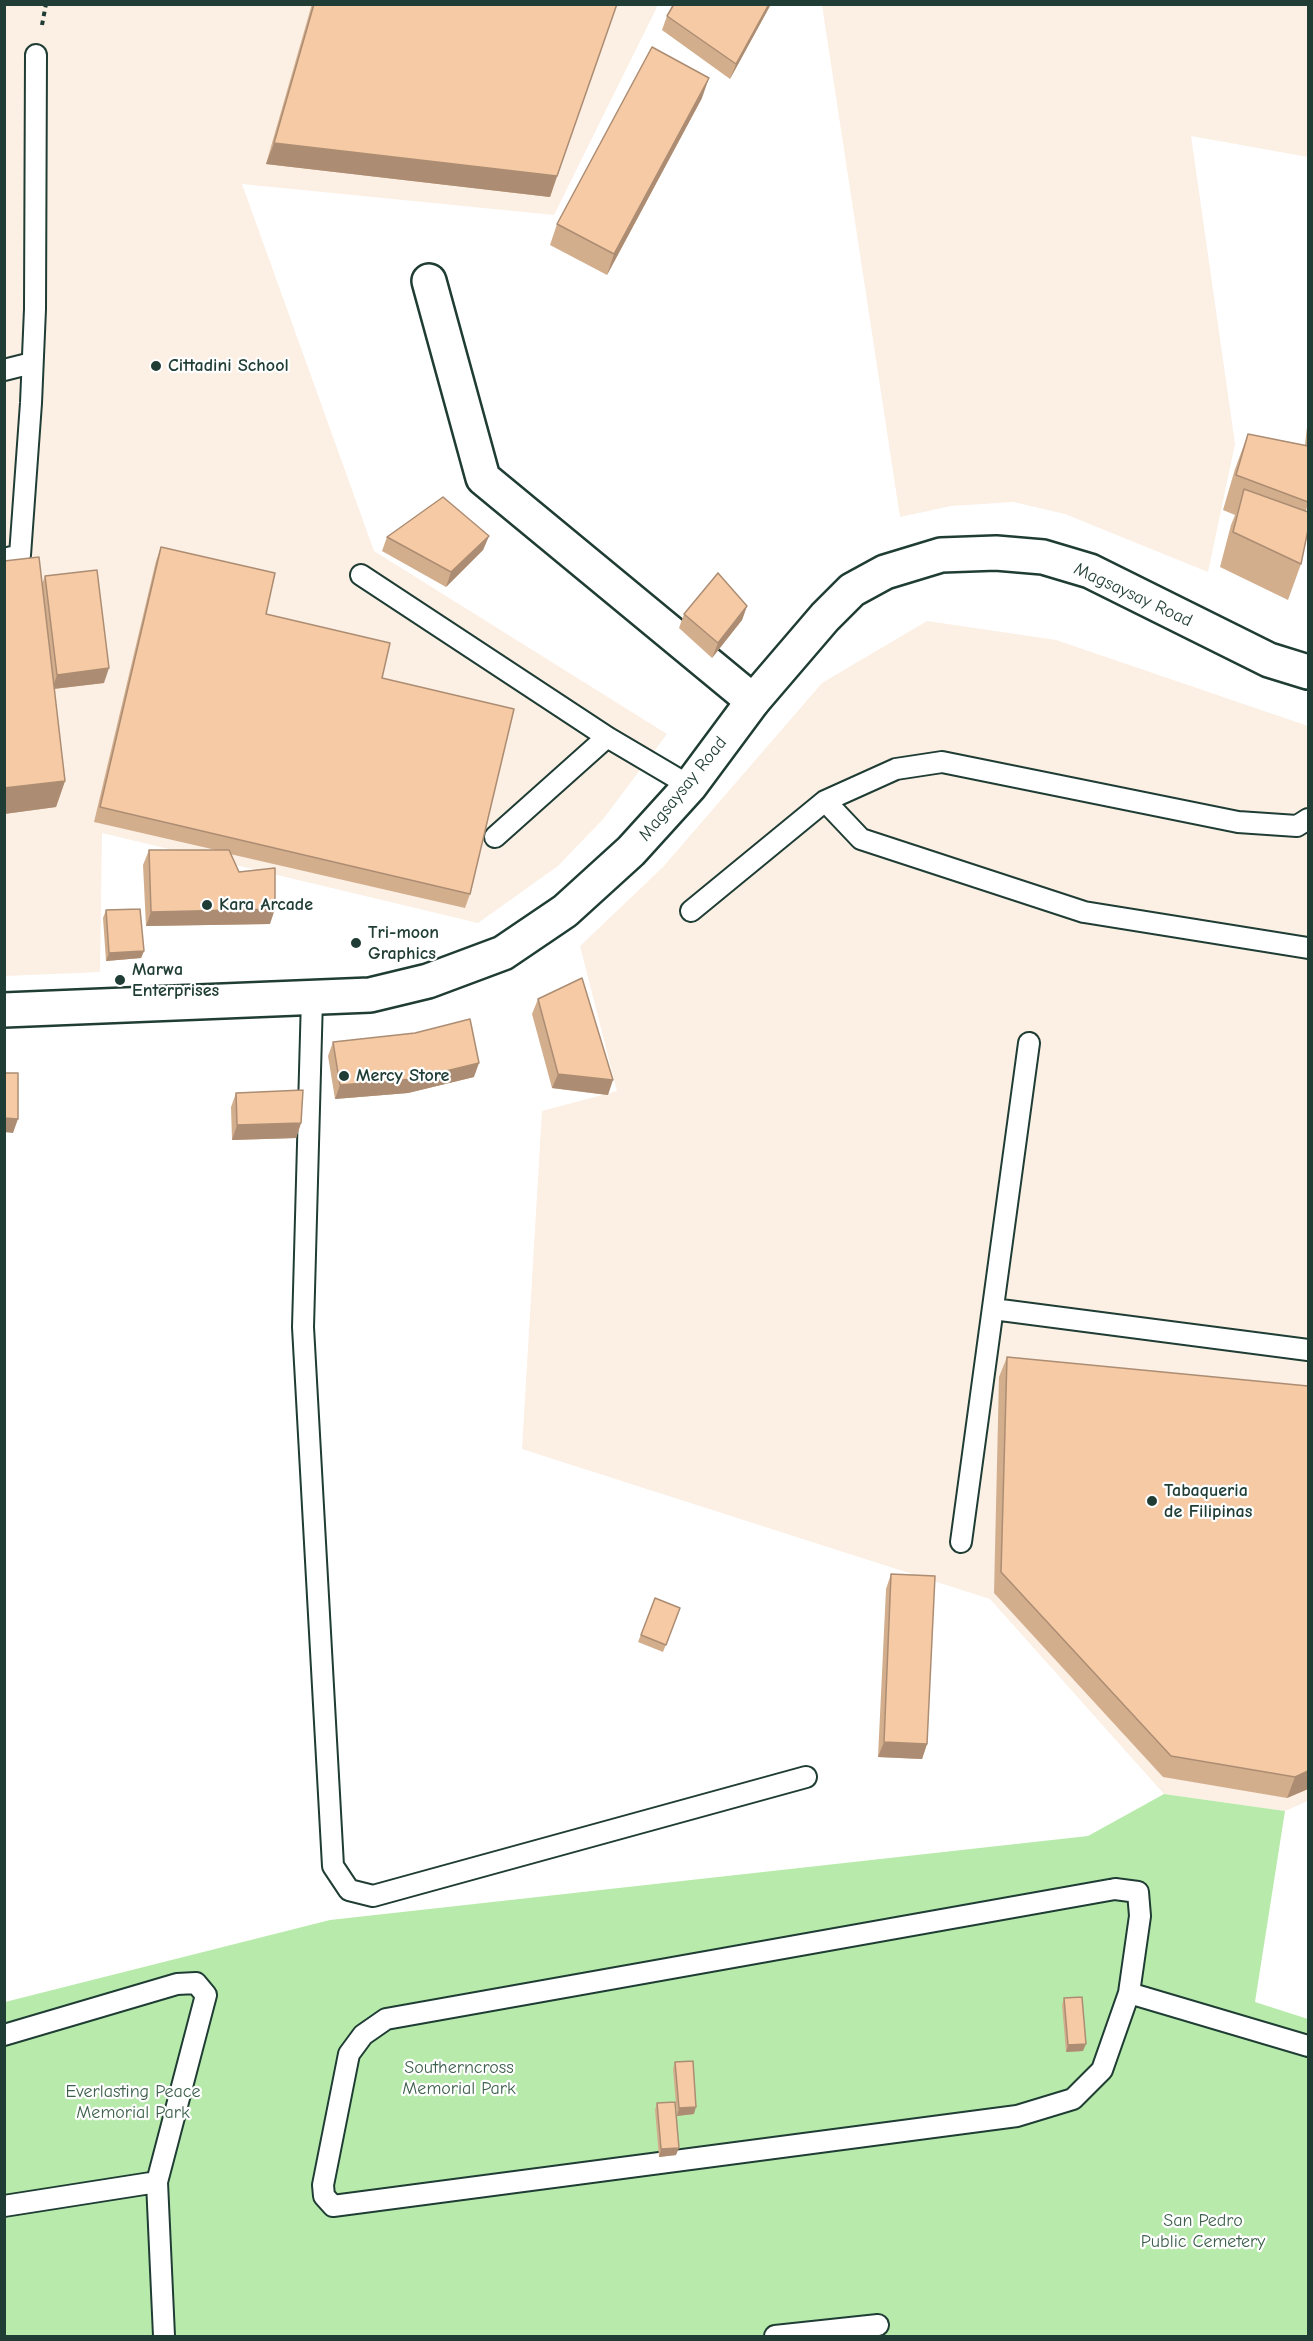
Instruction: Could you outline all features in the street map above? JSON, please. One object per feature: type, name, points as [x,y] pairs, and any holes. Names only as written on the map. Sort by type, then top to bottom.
[{"type":"main road","points":[[429,281],[483,478],[753,700]]},
{"type":"main road","name":"Magsaysay Road","points":[[4,1010],[370,995],[428,981],[503,953],[565,911],[631,851],[690,786],[753,700],[825,617],[852,590],[885,572],[941,555],[996,553],[1043,558],[1090,571],[1269,660],[1308,672]]},
{"type":"lane","points":[[4,559],[20,555],[35,297],[36,55]]},
{"type":"lane","points":[[4,370],[32,363]]},
{"type":"lane","points":[[360,574],[607,737],[690,786]]},
{"type":"lane","points":[[495,837],[607,737]]},
{"type":"lane","points":[[691,911],[825,801],[896,769],[942,762],[1238,822],[1297,826],[1308,819]]},
{"type":"lane","points":[[825,801],[861,839],[1084,912],[1308,948]]},
{"type":"lane","points":[[312,998],[303,1327],[333,1866],[349,1890],[373,1896],[806,1777]]},
{"type":"lane","points":[[961,1542],[1029,1043]]},
{"type":"lane","points":[[993,1309],[1308,1350]]},
{"type":"lane","points":[[1115,1889],[1138,1892],[1140,1916],[1129,1993],[1102,2070],[1073,2099],[1017,2116],[333,2206],[324,2196],[323,2185],[349,2054],[363,2035],[386,2019],[1115,1889]]},
{"type":"lane","points":[[4,2035],[177,1984],[196,1983],[207,1995],[157,2182],[164,2337]]},
{"type":"lane","points":[[1129,1993],[1308,2046]]},
{"type":"lane","points":[[4,2206],[157,2182]]},
{"type":"lane","points":[[775,2337],[878,2325]]},
{"type":"shaded area","points":[[4,5],[658,5],[554,215],[242,184],[374,551],[667,734],[604,818],[558,866],[478,923],[102,833],[100,972],[5,976]]},
{"type":"shaded area","points":[[822,5],[1308,5],[1308,157],[1191,136],[1235,444],[1208,572],[1065,514],[1013,502],[951,506],[900,517]]},
{"type":"shaded area","points":[[927,621],[1056,640],[1308,726],[1308,1801],[1285,1811],[1164,1794],[990,1599],[522,1449],[542,1111],[617,1091],[580,946],[663,867],[822,683]]},
{"type":"green space","points":[[1164,1794],[1285,1811],[1255,2002],[1308,2019],[1308,2336],[5,2336],[5,2002],[330,1920],[1088,1836]]},
{"type":"building","points":[[314,4],[617,4],[557,176],[274,143]]},
{"type":"building","points":[[674,4],[769,4],[736,64],[667,16]]},
{"type":"building","points":[[652,47],[709,78],[614,254],[557,224]]},
{"type":"building","points":[[1248,434],[1308,446],[1308,502],[1236,475]]},
{"type":"building","points":[[1244,489],[1308,512],[1308,530],[1301,564],[1233,532]]},
{"type":"building","points":[[443,497],[489,536],[451,572],[387,537]]},
{"type":"building","points":[[161,547],[275,573],[266,614],[390,643],[382,678],[514,709],[470,894],[100,807]]},
{"type":"building","points":[[39,557],[65,781],[4,788],[4,561]]},
{"type":"building","points":[[97,570],[109,668],[57,675],[45,576]]},
{"type":"building","points":[[718,573],[747,606],[718,643],[684,614]]},
{"type":"building","name":"Kara Arcade","points":[[149,850],[229,850],[239,872],[275,868],[275,909],[151,912]]},
{"type":"building","points":[[140,909],[144,951],[109,953],[106,910]]},
{"type":"building","points":[[582,978],[613,1080],[558,1074],[538,999]]},
{"type":"building","points":[[470,1019],[479,1063],[413,1079],[340,1085],[333,1042],[415,1033]]},
{"type":"building","points":[[4,1073],[18,1073],[18,1119],[4,1118]]},
{"type":"building","points":[[303,1090],[301,1123],[237,1125],[236,1093]]},
{"type":"building","name":"Tabaqueria de Filipinas","points":[[1007,1357],[1308,1386],[1308,1771],[1295,1777],[1171,1756],[1001,1572]]},
{"type":"building","points":[[891,1574],[935,1576],[927,1744],[884,1742]]},
{"type":"building","points":[[655,1598],[680,1608],[666,1645],[641,1635]]},
{"type":"building","points":[[1082,1997],[1086,2044],[1068,2045],[1064,1998]]},
{"type":"building","points":[[693,2061],[696,2107],[679,2108],[675,2062]]},
{"type":"building","points":[[675,2102],[679,2148],[661,2149],[657,2103]]},
{"type":"place","name":"Cittadini School","points":[[156,366]]},
{"type":"place","name":"Kara Arcade","points":[[207,905]]},
{"type":"place","name":"Tri-moon Graphics","points":[[356,943]]},
{"type":"place","name":"Marwa Enterprises","points":[[120,980]]},
{"type":"place","name":"Mercy Store","points":[[344,1076]]},
{"type":"place","name":"Tabaqueria de Filipinas","points":[[1152,1501]]},
{"type":"park label","name":"Southerncross Memorial Park","points":[[459,2078]]},
{"type":"park label","name":"Everlasting Peace Memorial Park","points":[[133,2102]]},
{"type":"park label","name":"San Pedro Public Cemetery","points":[[1203,2231]]}]
